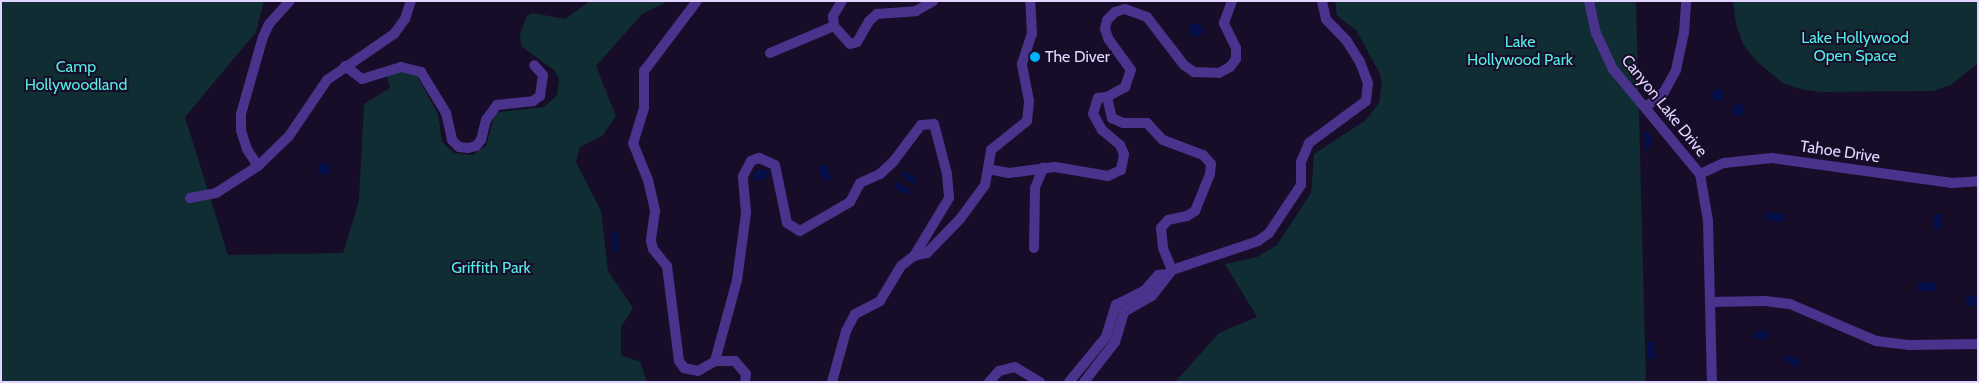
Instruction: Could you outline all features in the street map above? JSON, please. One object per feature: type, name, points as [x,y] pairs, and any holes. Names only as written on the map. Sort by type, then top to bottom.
[{"type":"street","points":[[258,166],[247,149],[241,130],[241,114],[263,37],[269,24],[290,1]]},
{"type":"street","points":[[190,198],[216,193],[258,166],[289,136],[327,80],[394,34],[405,19],[411,1]]},
{"type":"street","points":[[697,1],[644,71],[644,108],[633,143],[648,180],[655,211],[651,242],[653,250],[667,266],[679,361],[684,368],[698,371],[715,361],[735,361],[746,374],[745,382]]},
{"type":"street","points":[[842,1],[833,16],[834,26],[850,44],[857,42],[869,21],[878,14],[916,11],[933,1]]},
{"type":"street","points":[[914,256],[926,253],[977,199],[988,169],[991,150],[1020,129],[1030,112],[1022,64],[1032,34],[1030,1]]},
{"type":"street","points":[[988,169],[1008,173],[1044,168],[1108,176],[1121,170],[1124,154],[1120,145],[1102,130],[1093,114],[1098,98],[1107,97],[1125,86],[1131,70],[1105,29],[1107,20],[1115,12],[1125,9],[1147,17],[1184,65],[1194,72],[1219,73],[1236,59],[1236,48],[1224,23],[1232,1]]},
{"type":"street","points":[[1069,382],[1106,337],[1116,305],[1146,290],[1158,275],[1263,238],[1299,189],[1305,149],[1314,138],[1357,110],[1366,101],[1369,89],[1363,69],[1352,48],[1326,19],[1322,1]]},
{"type":"street","name":"Canyon Lake Drive","points":[[1589,1],[1596,33],[1607,60],[1700,174],[1708,221],[1712,382]]},
{"type":"street","points":[[1646,107],[1664,92],[1676,70],[1684,33],[1686,1]]},
{"type":"street","points":[[770,53],[834,26]]},
{"type":"street","points":[[345,66],[362,79],[401,67],[421,72],[446,113],[452,140],[459,147],[468,148],[476,146],[481,140],[486,120],[497,105],[533,101],[540,96],[543,74],[534,65]]},
{"type":"street","points":[[1107,97],[1112,118],[1123,122],[1147,123],[1163,140],[1203,155],[1211,164],[1210,174],[1195,211],[1187,216],[1168,220],[1161,228],[1163,248],[1170,272]]},
{"type":"street","points":[[715,361],[737,280],[746,213],[743,176],[751,161],[759,158],[775,165],[786,223],[800,231],[850,202],[860,183],[880,174],[893,162],[921,125],[934,124],[947,174],[949,198],[914,256],[892,278],[887,293],[880,301],[855,314],[850,321],[832,382]]},
{"type":"street","name":"Tahoe Drive","points":[[1700,174],[1724,163],[1772,158],[1952,183],[1978,181]]},
{"type":"street","points":[[1034,248],[1035,188],[1044,168]]},
{"type":"street","points":[[1084,382],[1115,342],[1124,312],[1152,296],[1170,272]]},
{"type":"street","points":[[1710,302],[1765,301],[1790,304],[1876,341],[1908,345],[1978,344]]},
{"type":"street","points":[[989,382],[999,371],[1015,367],[1040,382]]},
{"type":"green space","name":"Griffith Park","points":[[1,1],[264,1],[256,32],[185,117],[228,255],[343,253],[359,201],[364,104],[390,88],[387,76],[401,71],[417,76],[438,114],[442,142],[454,153],[472,155],[486,146],[494,117],[499,112],[544,107],[557,95],[559,79],[555,71],[521,46],[520,34],[527,16],[533,13],[565,19],[590,1],[669,1],[642,14],[596,66],[616,116],[602,136],[580,147],[576,162],[601,211],[608,271],[633,308],[621,327],[621,355],[640,362],[647,382],[1,382]]},
{"type":"green space","name":"Lake Hollywood Park","points":[[1335,1],[1636,1],[1646,382],[1175,382],[1219,333],[1257,317],[1225,264],[1257,257],[1277,245],[1311,193],[1314,154],[1366,120],[1379,103],[1382,81],[1379,72],[1356,30],[1337,16]]},
{"type":"green space","name":"Lake Hollywood Open Space","points":[[1733,1],[1978,1],[1978,63],[1951,85],[1933,91],[1821,92],[1800,89],[1783,83],[1756,61],[1743,44],[1736,24]]},
{"type":"shaded area","points":[[1196,23],[1201,25],[1203,30],[1201,35],[1196,37],[1191,35],[1189,30],[1191,25]]},
{"type":"shaded area","points":[[1716,89],[1720,89],[1724,95],[1720,101],[1716,101],[1712,97],[1712,93]]},
{"type":"shaded area","points":[[1738,104],[1744,110],[1738,116],[1732,110]]},
{"type":"shaded area","points":[[1644,132],[1648,132],[1653,140],[1648,150],[1645,150]]},
{"type":"shaded area","points":[[324,163],[330,169],[324,175],[318,169]]},
{"type":"shaded area","points":[[819,165],[826,165],[831,178],[826,182],[819,173]]},
{"type":"shaded area","points":[[762,169],[768,171],[770,177],[753,181],[753,173]]},
{"type":"shaded area","points":[[905,171],[917,180],[913,185],[901,176]]},
{"type":"shaded area","points":[[897,182],[911,190],[908,195],[894,188]]},
{"type":"shaded area","points":[[1766,212],[1784,214],[1783,222],[1765,220]]},
{"type":"shaded area","points":[[1934,214],[1941,214],[1941,229],[1934,229]]},
{"type":"shaded area","points":[[618,232],[619,252],[615,253],[611,233]]},
{"type":"shaded area","points":[[1935,282],[1935,291],[1918,291],[1917,283]]},
{"type":"shaded area","points":[[1971,294],[1977,300],[1971,306],[1965,300]]},
{"type":"shaded area","points":[[1765,330],[1770,334],[1765,340],[1752,338],[1754,333]]},
{"type":"shaded area","points":[[1648,342],[1654,342],[1655,359],[1648,359]]},
{"type":"shaded area","points":[[1787,354],[1800,361],[1797,367],[1784,360]]},
{"type":"place","name":"The Diver","points":[[1035,57]]},
{"type":"park label","name":"Camp Hollywoodland","points":[[76,76]]}]
